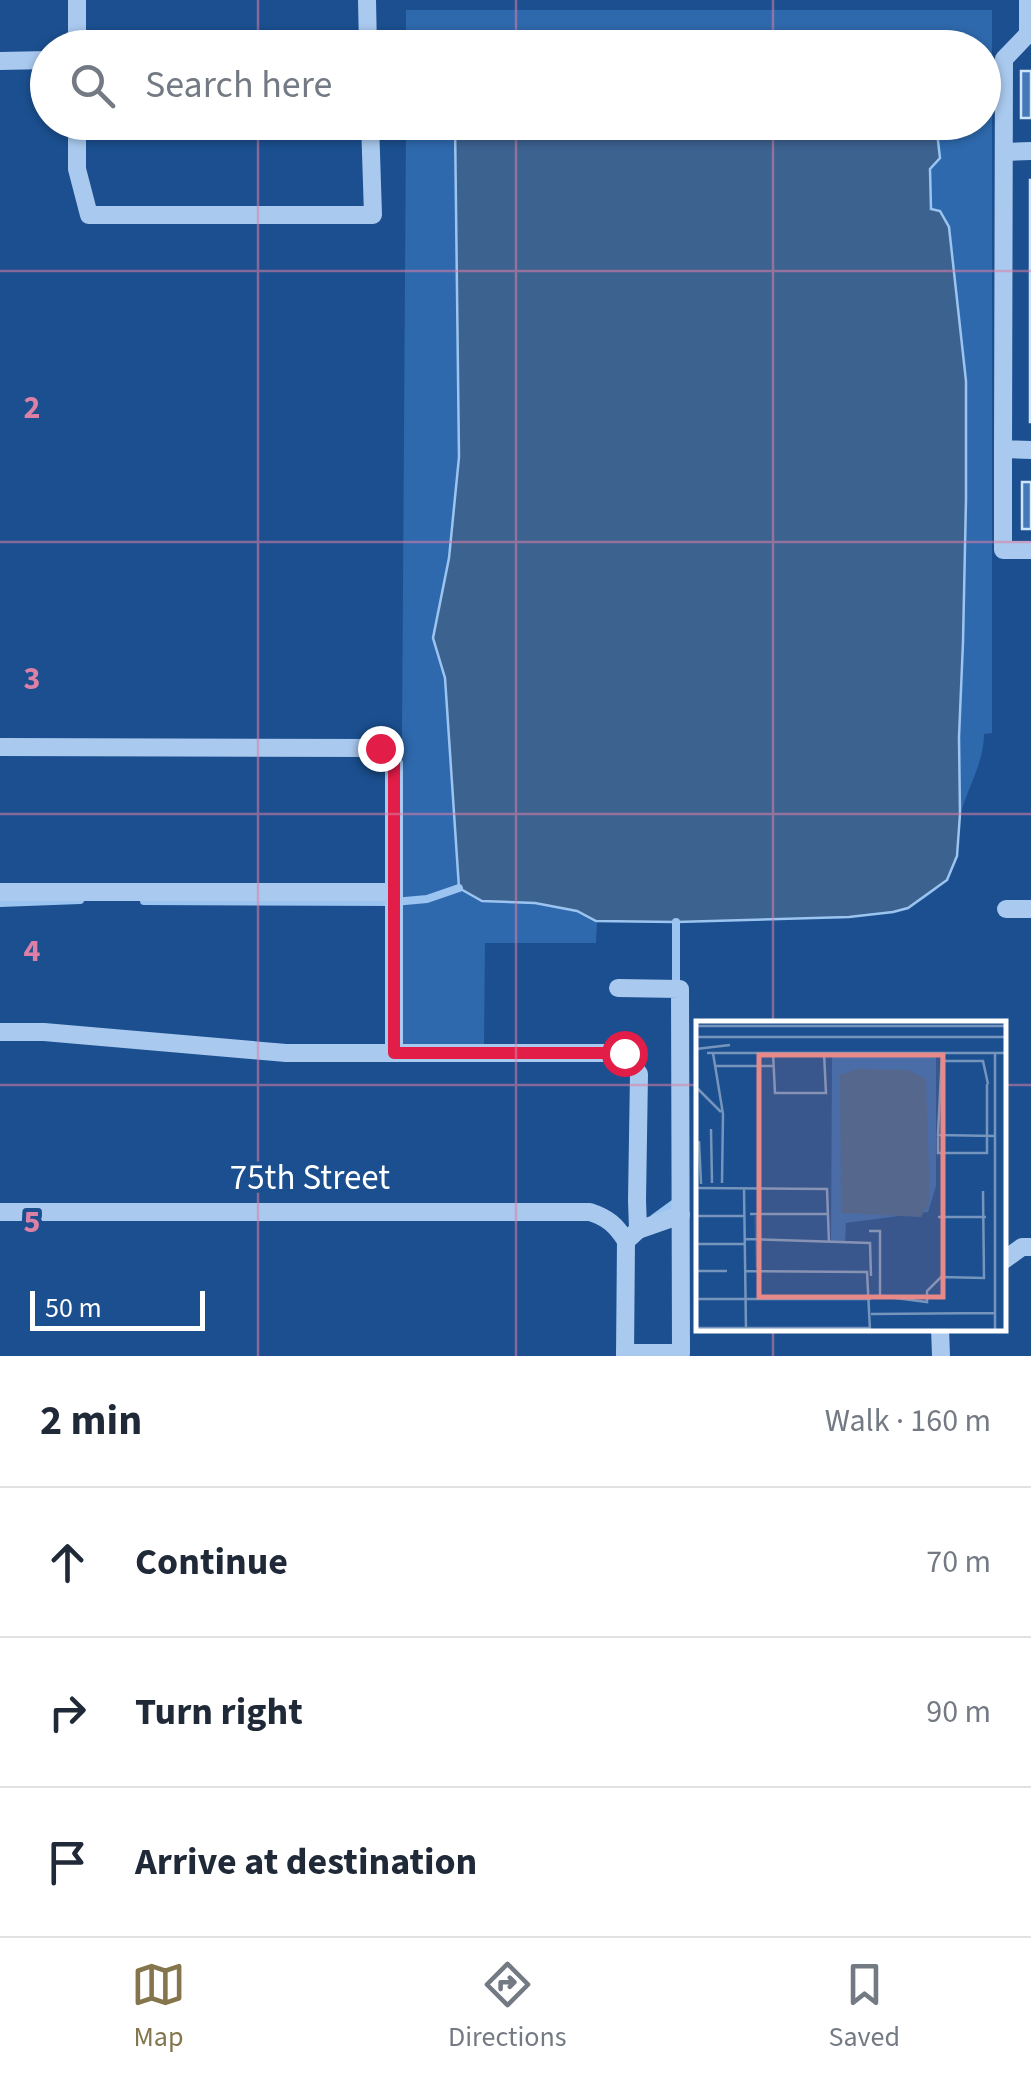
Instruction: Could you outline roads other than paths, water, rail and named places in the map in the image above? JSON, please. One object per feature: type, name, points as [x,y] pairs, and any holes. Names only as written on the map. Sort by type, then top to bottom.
[{"type":"street","points":[[76,30],[77,0]]},
{"type":"street","points":[[367,0],[368,30]]},
{"type":"street","points":[[1028,0],[1030,34],[1004,60],[1003,449],[1004,550],[1031,550]]},
{"type":"street","points":[[0,61],[30,60]]},
{"type":"street","points":[[77,140],[77,168],[88,215],[373,215],[371,140]]},
{"type":"street","points":[[1004,152],[1031,152]]},
{"type":"street","points":[[1003,449],[1031,450]]},
{"type":"street","points":[[0,746],[380,748],[394,764],[394,1053]]},
{"type":"street","points":[[0,892],[394,892]]},
{"type":"street","points":[[1006,909],[1031,909]]},
{"type":"street","points":[[0,1032],[44,1032],[286,1054],[624,1053],[640,1074],[636,1200],[627,1232],[625,1355],[682,1355],[680,989],[618,988]]},
{"type":"street","name":"75th Street","points":[[0,1212],[566,1210],[604,1216],[627,1232]]},
{"type":"street","points":[[627,1232],[681,1215]]},
{"type":"street","points":[[1006,1259],[1022,1247],[1031,1247]]},
{"type":"street","points":[[940,1331],[941,1356]]},
{"type":"waterway","points":[[144,901],[394,902],[427,899],[459,888]]},
{"type":"waterway","points":[[0,903],[80,900]]},
{"type":"waterway","points":[[676,922],[676,987]]},
{"type":"waterway","points":[[654,1218],[676,1202]]}]
